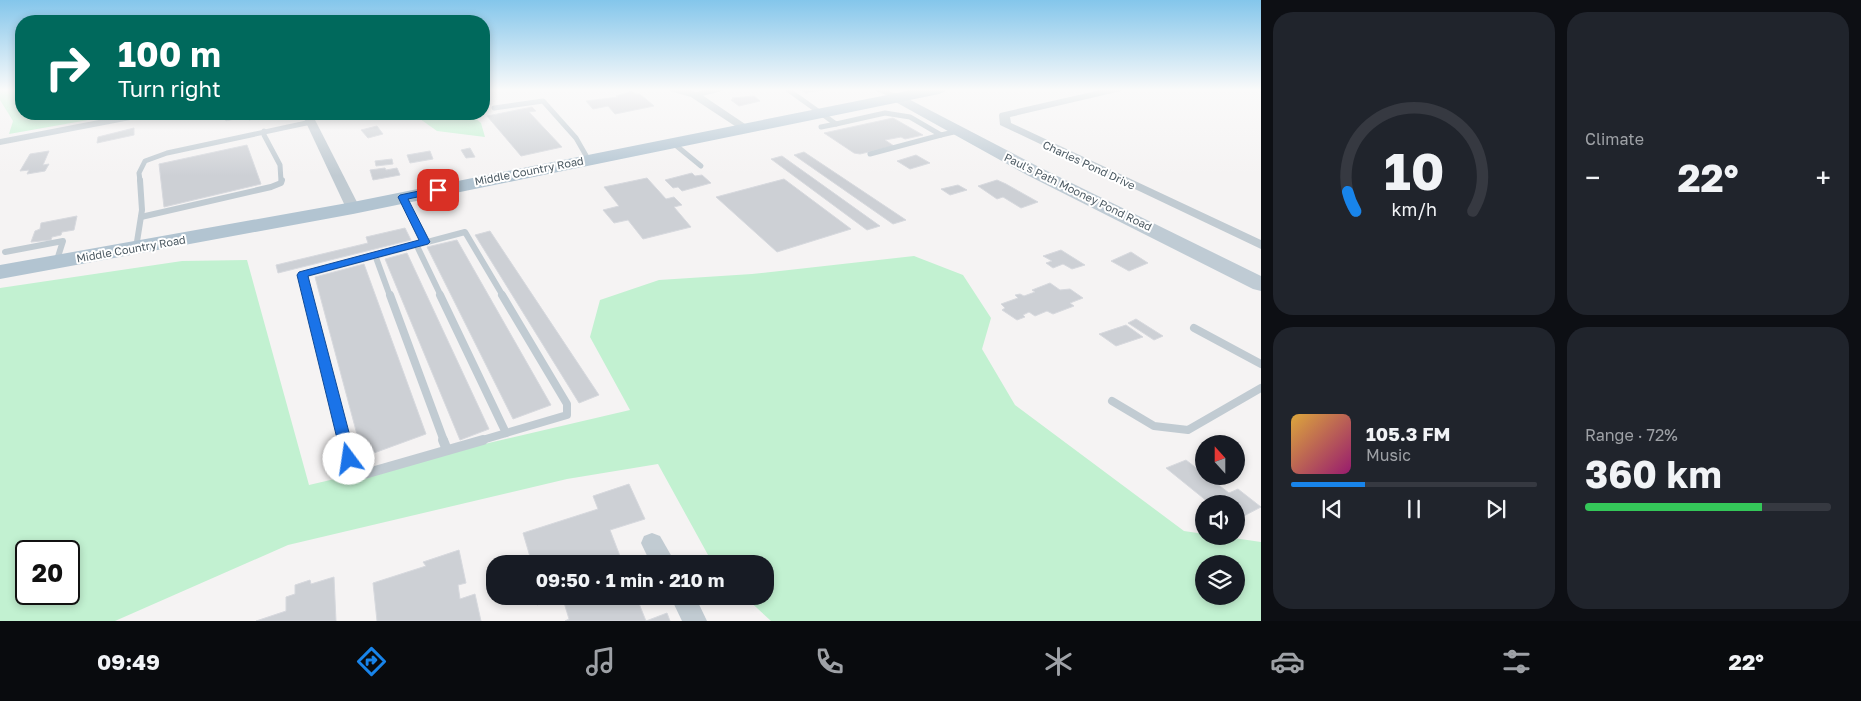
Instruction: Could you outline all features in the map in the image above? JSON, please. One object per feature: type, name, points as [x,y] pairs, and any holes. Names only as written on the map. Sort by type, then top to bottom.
[{"type":"main road","name":"Middle Country Road","points":[[0,272],[352,208],[745,128],[826,122],[833,118]]},
{"type":"street","points":[[730,118],[745,128]]},
{"type":"street","name":"Paul's Path Mooney Pond Road","points":[[927,118],[950,133],[1261,284]]},
{"type":"street","name":"Charles Pond Drive","points":[[1005,118],[1006,126],[1261,245]]},
{"type":"street","points":[[0,156],[2,142],[115,120]]},
{"type":"street","points":[[310,120],[352,208]]},
{"type":"street","points":[[652,543],[659,555]]},
{"type":"street","points":[[687,605],[695,621]]},
{"type":"lane","points":[[558,118],[576,138],[588,159]]},
{"type":"lane","points":[[823,118],[826,122],[852,118]]},
{"type":"lane","points":[[912,118],[950,133]]},
{"type":"lane","points":[[136,248],[141,217],[139,173],[145,161],[167,153],[264,131],[302,120]]},
{"type":"lane","points":[[141,217],[272,188],[281,183],[280,167],[264,135],[264,131]]},
{"type":"lane","points":[[870,154],[950,133]]},
{"type":"lane","points":[[673,142],[701,166]]},
{"type":"lane","points":[[403,197],[421,243],[506,433]]},
{"type":"lane","points":[[465,232],[567,404],[567,415],[354,477],[303,275],[421,243],[465,232]]},
{"type":"lane","points":[[5,252],[63,242],[56,263]]},
{"type":"lane","points":[[375,255],[447,450]]},
{"type":"lane","points":[[1194,328],[1261,364]]},
{"type":"lane","points":[[1112,401],[1154,426],[1167,430],[1188,430],[1261,388]]},
{"type":"green space","points":[[11,118],[15,118],[15,120],[88,120],[9,134],[13,121]]},
{"type":"green space","points":[[421,120],[477,120],[481,123],[485,137],[437,131]]},
{"type":"green space","points":[[914,256],[963,275],[991,318],[982,349],[1015,405],[1184,531],[1195,533],[1195,545],[1245,545],[1245,540],[1261,542],[1261,621],[771,621],[754,605],[774,605],[774,555],[708,555],[658,464],[567,479],[288,545],[115,621],[0,621],[0,288],[182,261],[247,260],[309,485],[630,410],[590,337],[600,300],[659,280],[752,274]]},
{"type":"building","points":[[490,118],[535,118],[562,147],[521,156]]},
{"type":"building","points":[[893,118],[923,135],[905,139],[901,137],[885,140],[894,146],[860,154],[854,153],[824,133]]},
{"type":"building","points":[[377,126],[383,134],[368,138],[361,130]]},
{"type":"building","points":[[134,128],[134,135],[97,143],[98,137]]},
{"type":"building","points":[[247,145],[261,184],[164,207],[159,164]]},
{"type":"building","points":[[470,148],[475,157],[466,158],[461,150]]},
{"type":"building","points":[[49,151],[43,165],[49,164],[45,171],[27,174],[29,170],[20,171],[30,154]]},
{"type":"building","points":[[430,151],[433,159],[410,163],[407,155]]},
{"type":"building","points":[[804,152],[906,220],[893,224],[794,155]]},
{"type":"building","points":[[916,155],[930,163],[910,169],[897,161]]},
{"type":"building","points":[[782,156],[880,226],[867,230],[771,159]]},
{"type":"building","points":[[392,159],[393,164],[376,166],[375,161]]},
{"type":"building","points":[[385,168],[386,170],[397,168],[400,175],[373,180],[370,170]]},
{"type":"building","points":[[692,173],[695,176],[702,175],[711,183],[682,191],[678,187],[673,188],[665,180]]},
{"type":"building","points":[[647,178],[666,199],[674,197],[682,205],[674,207],[691,227],[643,239],[628,220],[614,223],[603,210],[619,206],[604,187]]},
{"type":"building","points":[[784,179],[851,229],[777,252],[716,197]]},
{"type":"building","points":[[997,180],[1038,202],[1021,208],[1003,197],[997,199],[978,186]]},
{"type":"building","points":[[958,185],[967,190],[950,195],[941,189]]},
{"type":"building","points":[[77,216],[74,230],[62,232],[61,235],[52,237],[51,240],[31,242],[35,231],[40,229],[41,223]]},
{"type":"building","points":[[405,228],[411,240],[278,273],[276,265],[368,243],[366,237]]},
{"type":"building","points":[[490,231],[599,395],[579,403],[475,235]]},
{"type":"building","points":[[457,240],[551,405],[513,419],[427,247]]},
{"type":"building","points":[[1061,250],[1085,265],[1072,269],[1063,264],[1053,268],[1046,263],[1052,261],[1043,256]]},
{"type":"building","points":[[1131,252],[1148,263],[1129,271],[1111,261]]},
{"type":"building","points":[[407,253],[489,429],[460,440],[385,259]]},
{"type":"building","points":[[364,264],[426,434],[363,457],[315,277]]},
{"type":"building","points":[[1050,283],[1060,290],[1070,289],[1083,298],[1070,303],[1074,306],[1053,314],[1047,311],[1035,316],[1029,312],[1023,315],[1025,317],[1017,320],[1002,310],[1005,308],[1001,304],[1018,298],[1015,295],[1020,294],[1024,296],[1035,292],[1032,290]]},
{"type":"building","points":[[1136,319],[1163,336],[1154,340],[1128,323]]},
{"type":"building","points":[[1126,325],[1143,337],[1116,346],[1099,334]]},
{"type":"building","points":[[1186,460],[1195,467],[1195,485],[1219,485],[1229,493],[1238,489],[1261,507],[1245,515],[1245,495],[1199,495],[1166,468]]},
{"type":"building","points":[[629,484],[645,519],[610,530],[620,555],[530,555],[523,533],[598,509],[593,496]]},
{"type":"building","points":[[459,550],[466,583],[458,585],[460,599],[475,594],[481,621],[377,621],[373,583],[426,566],[423,562]]},
{"type":"building","points":[[334,577],[336,621],[256,621],[286,611],[286,597],[295,594],[295,585],[310,580],[311,584]]},
{"type":"building","points":[[565,605],[640,605],[646,621],[565,621],[569,619]]},
{"type":"building","points":[[667,613],[670,621],[646,621]]},
{"type":"route","points":[[349,459],[303,275],[425,242],[403,197],[438,190]]}]
